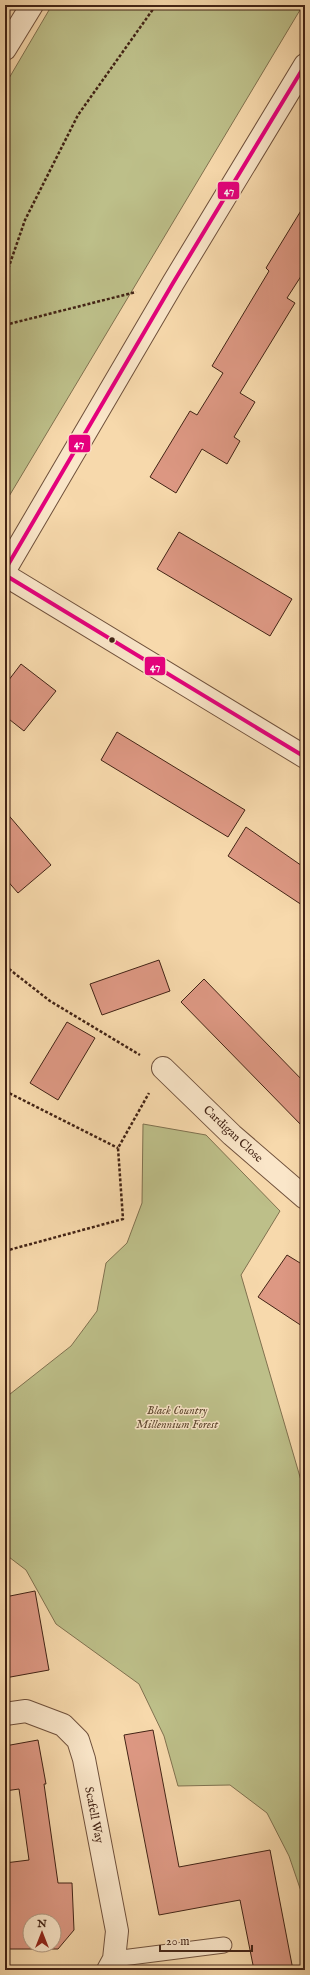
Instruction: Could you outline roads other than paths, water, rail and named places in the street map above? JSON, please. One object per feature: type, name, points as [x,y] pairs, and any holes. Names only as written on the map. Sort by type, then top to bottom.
[{"type":"street","points":[[5,49],[32,5]]},
{"type":"street","points":[[5,570],[173,283],[305,65]]},
{"type":"street","points":[[5,575],[303,751]]},
{"type":"street","name":"Cardigan Close","points":[[163,1068],[232,1135],[305,1198]]},
{"type":"street","name":"Scafell Way","points":[[5,1714],[26,1711],[62,1725],[78,1740],[84,1759],[117,1931],[111,1964]]},
{"type":"lane","points":[[111,1964],[224,1945]]},
{"type":"park label","name":"Black Country Millennium Forest","points":[[177,1417]]}]
